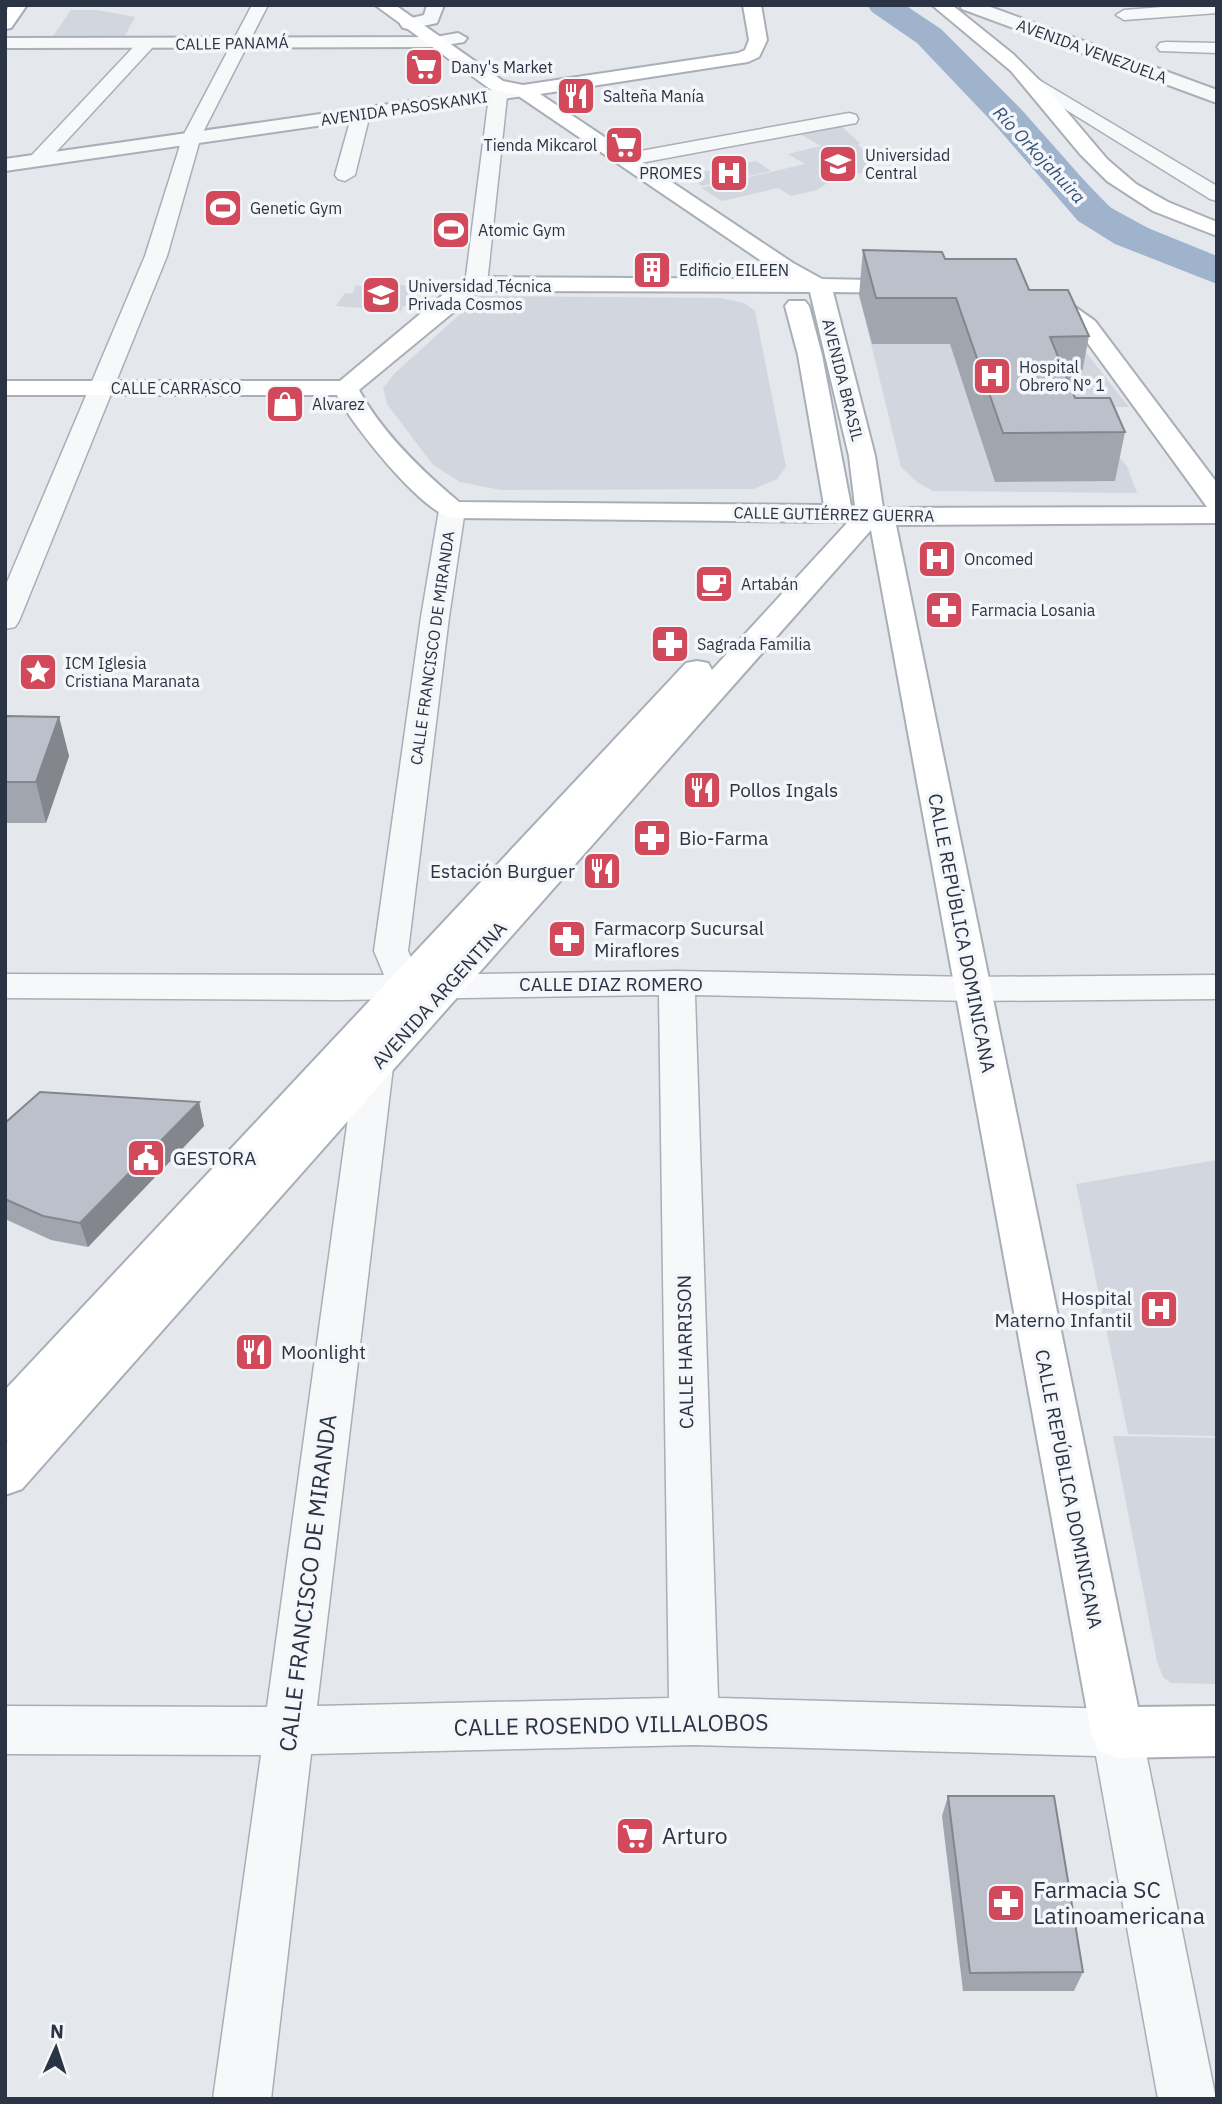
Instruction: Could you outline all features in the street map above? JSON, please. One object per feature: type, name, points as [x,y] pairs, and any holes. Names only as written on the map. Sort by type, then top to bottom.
[{"type":"main road","points":[[5,24],[19,5]]},
{"type":"main road","points":[[383,5],[409,14],[434,12],[458,38],[522,81],[523,91]]},
{"type":"main road","name":"AVENIDA PASOSKANKI","points":[[523,91],[742,58],[753,53],[758,40],[752,5]]},
{"type":"main road","points":[[940,5],[996,47],[1029,79],[1080,143],[1129,188],[1169,210],[1217,230]]},
{"type":"main road","points":[[409,14],[435,42],[497,85],[523,91],[624,159],[789,278]]},
{"type":"main road","points":[[469,65],[493,61]]},
{"type":"main road","points":[[346,388],[465,288],[476,285],[789,278],[820,287],[931,286]]},
{"type":"main road","name":"AVENIDA BRASIL","points":[[789,278],[810,355],[827,456],[855,513]]},
{"type":"main road","name":"AVENIDA BRASIL","points":[[820,287],[862,456],[855,513]]},
{"type":"main road","points":[[1013,290],[1056,304],[1087,326],[1217,502]]},
{"type":"main road","points":[[810,355],[838,354]]},
{"type":"main road","name":"CALLE CARRASCO","points":[[5,388],[346,388]]},
{"type":"main road","name":"CALLE FRANCISCO DE MIRANDA","points":[[346,388],[352,402],[406,465],[431,493],[452,510]]},
{"type":"main road","points":[[827,456],[862,456]]},
{"type":"main road","name":"CALLE GUTIÉRREZ GUERRA","points":[[452,510],[855,513],[900,517],[1217,515]]},
{"type":"main road","name":"AVENIDA ARGENTINA","points":[[359,1060],[406,985],[570,827],[855,513]]},
{"type":"main road","name":"CALLE REPÚBLICA DOMINICANA","points":[[855,513],[885,529],[1117,1733]]},
{"type":"main road","name":"AVENIDA ARGENTINA","points":[[5,1475],[91,1353],[359,1060],[450,984],[570,827]]},
{"type":"main road","name":"AVENIDA ARGENTINA","points":[[5,1421],[91,1353]]},
{"type":"main road","name":"CALLE ROSENDO VILLALOBOS","points":[[1117,1733],[1217,1731]]},
{"type":"street","points":[[5,621],[104,388],[156,256],[192,136],[260,5]]},
{"type":"street","name":"AVENIDA VENEZUELA","points":[[968,5],[1217,97]]},
{"type":"street","points":[[1124,15],[1217,8]]},
{"type":"street","name":"CALLE PANAMÁ","points":[[5,43],[435,42],[458,38]]},
{"type":"street","points":[[38,160],[146,44]]},
{"type":"street","points":[[1166,47],[1217,48]]},
{"type":"street","points":[[1029,79],[1217,195]]},
{"type":"street","name":"AVENIDA PASOSKANKI","points":[[5,165],[192,136],[523,91]]},
{"type":"street","points":[[476,285],[498,96]]},
{"type":"street","points":[[345,175],[361,114]]},
{"type":"street","points":[[624,159],[849,119]]},
{"type":"street","name":"CALLE FRANCISCO DE MIRANDA","points":[[406,985],[391,951],[435,617],[452,510]]},
{"type":"street","name":"CALLE DIAZ ROMERO","points":[[5,986],[340,988],[450,984],[677,983],[972,989],[1217,987]]},
{"type":"street","name":"CALLE HARRISON","points":[[677,983],[694,1721]]},
{"type":"street","name":"CALLE FRANCISCO DE MIRANDA","points":[[242,2099],[289,1731],[359,1060]]},
{"type":"street","name":"CALLE ROSENDO VILLALOBOS","points":[[5,1730],[289,1731],[694,1721],[1117,1733]]},
{"type":"street","name":"CALLE REPÚBLICA DOMINICANA","points":[[1117,1733],[1187,2099]]},
{"type":"shaded area","points":[[71,10],[97,10],[135,17],[125,36],[53,36]]},
{"type":"shaded area","name":"Universidad Central","points":[[841,126],[860,143],[858,145],[867,153],[873,171],[835,178],[817,190],[791,196],[778,188],[722,201],[701,188],[805,164],[788,154],[821,146],[800,134]]},
{"type":"shaded area","name":"PROMES","points":[[756,161],[771,171],[702,186],[686,175]]},
{"type":"shaded area","name":"Universidad Técnica Privada Cosmos","points":[[369,280],[429,289],[427,295],[419,295],[417,301],[412,301],[410,306],[403,306],[401,311],[336,306],[345,293],[352,294],[356,285],[366,287]]},
{"type":"shaded area","name":"Hospital Obrero N° 1","points":[[858,290],[1065,326],[1129,407],[1092,407],[1078,411],[1127,466],[1137,493],[933,491],[917,482],[901,467]]},
{"type":"shaded area","points":[[480,296],[721,298],[744,303],[755,311],[786,467],[777,479],[753,489],[501,490],[460,482],[433,465],[387,404],[383,388],[394,374]]},
{"type":"shaded area","name":"Hospital Materno Infantil","points":[[1217,1160],[1217,1436],[1128,1434],[1076,1184]]},
{"type":"shaded area","points":[[1113,1436],[1217,1438],[1217,1684],[1171,1683],[1163,1677],[1157,1661]]},
{"type":"water","points":[[883,5],[904,5],[937,31],[1111,208],[1217,265],[1217,276],[1127,234],[1089,209],[1015,124],[927,34]]},
{"type":"building","points":[[863,250],[942,252],[945,259],[1016,259],[1029,290],[1068,290],[1089,336],[1050,337],[1075,398],[1110,398],[1125,432],[1003,433],[956,298],[876,298]]},
{"type":"building","points":[[5,716],[59,717],[36,782],[5,782]]},
{"type":"building","points":[[40,1092],[199,1102],[80,1223],[43,1216],[5,1199],[5,1123]]},
{"type":"building","name":"Farmacia SC Latinoamericana","points":[[948,1796],[1054,1796],[1083,1972],[970,1973]]},
{"type":"waterway","name":"Río Orkojahuira","points":[[883,5],[929,36],[1008,117],[1092,213],[1129,235],[1217,271]]},
{"type":"place","name":"Dany's Market","points":[[424,67]]},
{"type":"place","name":"Salteña Manía","points":[[576,96]]},
{"type":"place","name":"Tienda Mikcarol","points":[[624,145]]},
{"type":"place","name":"Universidad Central","points":[[838,164]]},
{"type":"place","name":"PROMES","points":[[729,173]]},
{"type":"place","name":"Genetic Gym","points":[[223,208]]},
{"type":"place","name":"Atomic Gym","points":[[451,230]]},
{"type":"place","name":"Edificio EILEEN","points":[[652,270]]},
{"type":"place","name":"Universidad Técnica Privada Cosmos","points":[[381,295]]},
{"type":"place","name":"Hospital Obrero N° 1","points":[[992,376]]},
{"type":"place","name":"Alvarez","points":[[285,404]]},
{"type":"place","name":"Oncomed","points":[[937,559]]},
{"type":"place","name":"Artabán","points":[[714,584]]},
{"type":"place","name":"Farmacia Losania","points":[[944,610]]},
{"type":"place","name":"Sagrada Familia","points":[[670,644]]},
{"type":"place","name":"ICM Iglesia Cristiana Maranata","points":[[38,672]]},
{"type":"place","name":"Pollos Ingals","points":[[702,790]]},
{"type":"place","name":"Bio-Farma","points":[[652,838]]},
{"type":"place","name":"Estación Burguer","points":[[602,871]]},
{"type":"place","name":"Farmacorp Sucursal Miraflores","points":[[567,939]]},
{"type":"place","name":"GESTORA","points":[[146,1158]]},
{"type":"place","name":"Hospital Materno Infantil","points":[[1159,1309]]},
{"type":"place","name":"Moonlight","points":[[254,1352]]},
{"type":"place","name":"Arturo","points":[[635,1836]]},
{"type":"place","name":"Farmacia SC Latinoamericana","points":[[1006,1903]]}]
